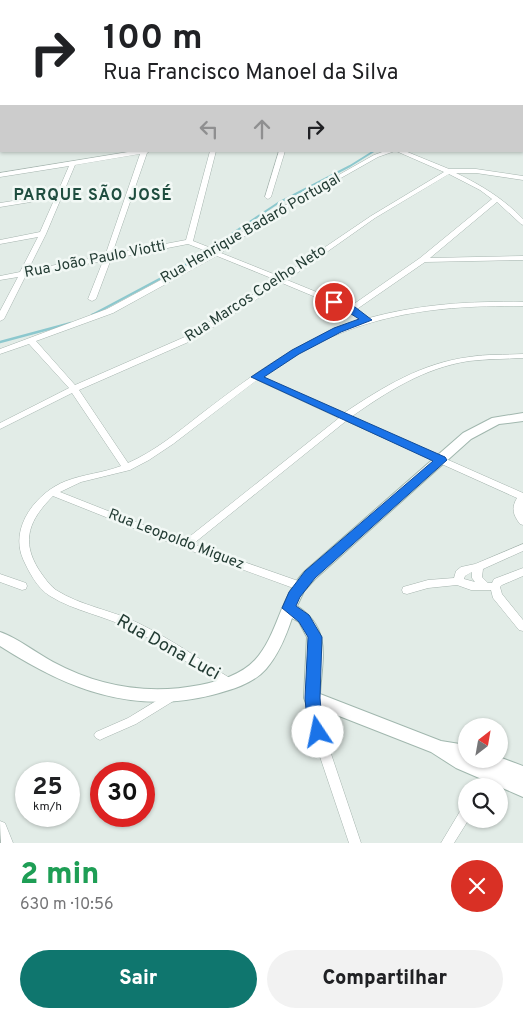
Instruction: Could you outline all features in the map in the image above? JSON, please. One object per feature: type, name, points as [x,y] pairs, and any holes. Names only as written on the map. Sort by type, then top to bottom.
[{"type":"street","points":[[0,175],[145,152],[92,299]]},
{"type":"street","points":[[212,152],[192,244],[352,310],[367,320]]},
{"type":"street","points":[[268,197],[282,152]]},
{"type":"street","name":"Rua Henrique Badaró Portugal","points":[[0,352],[110,311],[214,253],[270,216],[376,156],[389,152]]},
{"type":"street","points":[[402,152],[449,171],[496,199],[516,214],[523,223]]},
{"type":"street","points":[[0,319],[43,234],[73,163]]},
{"type":"street","points":[[449,171],[476,171],[523,178]]},
{"type":"street","name":"Rua Marcos Coelho Neto","points":[[0,426],[74,389],[190,338],[280,281],[373,217],[449,171]]},
{"type":"street","points":[[0,205],[60,195]]},
{"type":"street","points":[[352,310],[423,260],[496,199]]},
{"type":"street","points":[[0,242],[43,234]]},
{"type":"street","name":"Rua João Paulo Viotti","points":[[0,278],[108,257],[192,244]]},
{"type":"street","points":[[423,260],[523,258]]},
{"type":"street","points":[[52,492],[72,482],[127,468],[148,458],[256,377],[295,352],[338,330],[367,320],[427,308],[482,303],[523,304]]},
{"type":"street","points":[[30,340],[74,389],[127,468]]},
{"type":"street","points":[[185,545],[345,417],[381,392],[422,371],[469,359],[523,356]]},
{"type":"street","points":[[256,377],[523,497],[517,503],[517,513],[523,522]]},
{"type":"street","points":[[0,638],[37,663],[93,687],[138,696],[172,697],[188,695],[229,683],[259,666],[270,653],[300,586],[310,575],[468,436],[496,421],[523,417]]},
{"type":"street","name":"Rua Leopoldo Miguez","points":[[52,492],[185,545],[300,586]]},
{"type":"street","name":"Rua Dona Luci","points":[[52,492],[33,510],[22,534],[25,553],[37,575],[51,592],[134,626],[229,683]]},
{"type":"street","points":[[458,581],[460,574],[465,570],[478,567],[523,547]]},
{"type":"street","points":[[478,567],[477,578],[490,587],[523,627]]},
{"type":"street","points":[[408,590],[428,584],[458,581],[471,586],[490,587],[523,572]]},
{"type":"street","points":[[0,578],[22,586]]},
{"type":"street","points":[[289,608],[304,618],[315,637],[312,698],[314,721],[355,843]]},
{"type":"street","points":[[100,735],[132,721],[172,697]]},
{"type":"street","points":[[312,698],[437,748],[462,763],[489,771],[523,789]]},
{"type":"street","points":[[437,748],[458,751]]},
{"type":"street","points":[[489,771],[523,774]]},
{"type":"street","points":[[447,843],[458,825]]},
{"type":"street","points":[[0,827],[7,843]]},
{"type":"waterway","points":[[95,314],[92,315],[182,267],[278,203],[350,166],[372,152]]},
{"type":"waterway","points":[[0,342],[71,323]]},
{"type":"district","name":"PARQUE SÃO JOSÉ","points":[[93,196]]},
{"type":"route","points":[[318,732],[314,721],[312,698],[316,651],[315,637],[312,628],[304,618],[298,612],[289,608],[294,595],[310,575],[441,460],[256,377],[295,352],[338,330],[367,320],[352,310],[334,302]]}]
